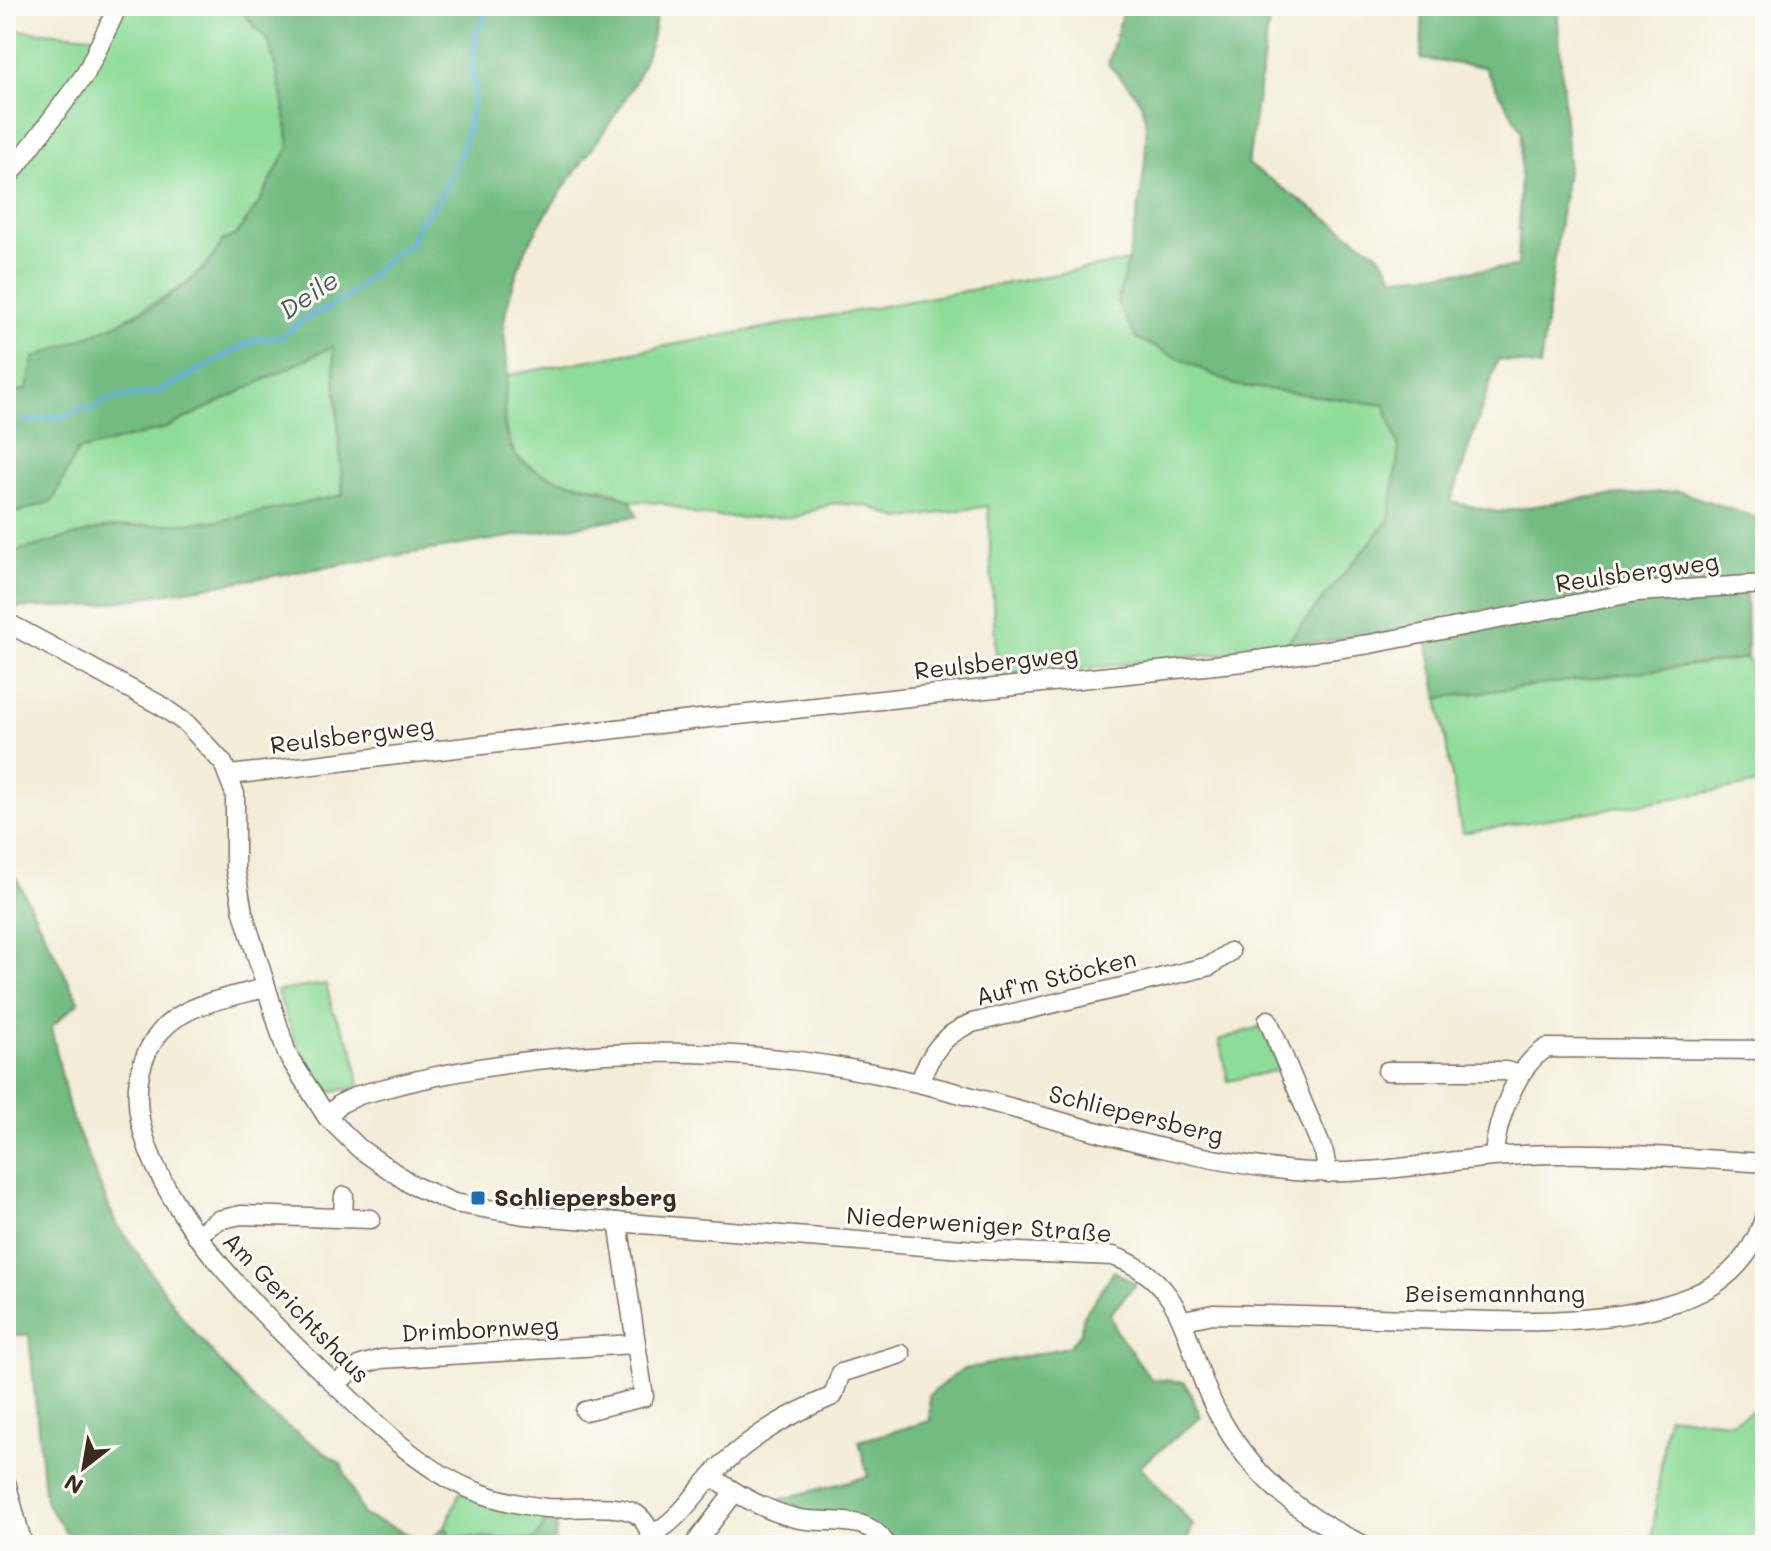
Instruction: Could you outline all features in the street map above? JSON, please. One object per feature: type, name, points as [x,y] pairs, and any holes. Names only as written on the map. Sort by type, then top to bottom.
[{"type":"street","points":[[6,180],[86,73],[118,6]]},
{"type":"street","name":"Reulsbergweg","points":[[230,775],[715,718],[1243,662],[1370,644],[1637,592],[1765,584]]},
{"type":"street","points":[[6,622],[160,705],[200,737],[230,775]]},
{"type":"street","name":"Niederweniger Straße","points":[[230,775],[235,794],[235,879],[287,1054],[327,1117],[360,1149],[398,1177],[454,1203],[524,1215],[975,1250],[1113,1256],[1154,1277],[1184,1320],[1203,1381],[1230,1435],[1262,1476],[1332,1538],[1364,1545]]},
{"type":"street","name":"Auf'm Stöcken","points":[[919,1083],[937,1045],[961,1027],[1210,966],[1230,952]]},
{"type":"street","name":"Am Gerichtshaus","points":[[265,988],[191,1010],[173,1020],[152,1043],[142,1064],[138,1089],[144,1128],[157,1168],[196,1236],[234,1284],[334,1384],[396,1440],[433,1468],[469,1488],[536,1507],[634,1512],[645,1522],[651,1540]]},
{"type":"street","points":[[1268,1020],[1324,1153],[1328,1173]]},
{"type":"street","points":[[1494,1156],[1495,1140],[1520,1075],[1532,1056],[1547,1048],[1765,1050]]},
{"type":"street","name":"Schliepersberg","points":[[327,1117],[340,1104],[359,1095],[448,1072],[493,1063],[638,1053],[798,1059],[919,1083],[1226,1162],[1328,1173],[1414,1168],[1494,1156],[1589,1151],[1765,1163]]},
{"type":"street","points":[[1387,1071],[1506,1071],[1520,1075]]},
{"type":"street","points":[[343,1216],[344,1196]]},
{"type":"street","points":[[196,1236],[218,1220],[233,1216],[371,1219]]},
{"type":"street","name":"Beisemannhang","points":[[1184,1320],[1213,1314],[1527,1322],[1575,1320],[1627,1312],[1673,1301],[1715,1284],[1750,1250],[1765,1216]]},
{"type":"street","points":[[585,1411],[644,1397],[618,1222]]},
{"type":"street","name":"Drimbornweg","points":[[334,1384],[361,1365],[381,1359],[635,1344]]},
{"type":"street","points":[[651,1540],[711,1476],[770,1424],[833,1396],[841,1373],[901,1354]]},
{"type":"street","points":[[711,1476],[734,1493],[793,1518],[857,1523],[881,1536],[886,1545]]},
{"type":"street","points":[[6,1482],[23,1545]]},
{"type":"street","points":[[694,1545],[734,1493]]},
{"type":"green space","points":[[119,6],[237,6],[269,42],[283,98],[289,147],[259,203],[236,235],[222,242],[217,254],[188,283],[127,318],[27,389],[6,395],[6,29],[104,37]]},
{"type":"green space","points":[[237,6],[653,6],[656,9],[651,42],[639,74],[621,106],[535,233],[520,264],[504,323],[507,371],[504,420],[512,451],[519,459],[545,474],[631,501],[637,516],[90,606],[6,608],[6,554],[104,528],[219,521],[343,495],[333,346],[166,428],[77,451],[53,501],[6,516],[6,395],[27,389],[34,358],[140,313],[190,281],[209,262],[222,241],[236,235],[259,203],[289,146],[283,98],[269,42]]},
{"type":"green space","points":[[1124,6],[1271,6],[1248,164],[1381,256],[1394,277],[1518,267],[1522,131],[1484,67],[1421,59],[1423,6],[1557,6],[1568,163],[1540,367],[1498,359],[1451,502],[1498,512],[1592,497],[1678,491],[1765,521],[1765,581],[1283,647],[1389,520],[1399,448],[1385,405],[1235,385],[1136,338],[1117,303],[1140,201],[1146,143],[1145,119],[1137,97],[1108,64]]},
{"type":"green space","points":[[1128,261],[1117,303],[1235,385],[1385,405],[1399,448],[1389,520],[1283,647],[997,678],[988,506],[899,519],[869,506],[833,503],[796,517],[697,515],[662,503],[631,501],[610,490],[547,478],[516,456],[501,415],[508,375]]},
{"type":"green space","points":[[333,346],[343,495],[219,521],[104,528],[6,554],[6,516],[52,501],[77,451],[166,428]]},
{"type":"green space","points":[[1746,589],[1747,658],[1438,698],[1427,641],[1632,599]]},
{"type":"green space","points":[[1747,658],[1765,689],[1765,783],[1462,833],[1438,698]]},
{"type":"green space","points":[[6,858],[79,1002],[51,1027],[70,1113],[115,1221],[187,1324],[259,1406],[341,1464],[363,1515],[427,1542],[445,1526],[451,1536],[534,1540],[543,1527],[544,1516],[557,1517],[555,1545],[99,1545],[96,1541],[74,1545],[45,1501],[29,1335],[6,1335]]},
{"type":"green space","points":[[326,984],[333,1011],[354,1051],[359,1087],[323,1093],[311,1082],[277,991]]},
{"type":"green space","points":[[1262,1026],[1279,1070],[1228,1081],[1219,1040]]},
{"type":"green space","points":[[1114,1271],[1136,1284],[1110,1314],[1116,1330],[1151,1379],[1185,1382],[1201,1417],[1140,1466],[1193,1525],[1186,1545],[891,1545],[885,1534],[767,1503],[868,1476],[859,1441],[930,1421],[929,1395],[961,1370],[1068,1347],[1081,1333],[1082,1318]]},
{"type":"green space","points":[[1765,1404],[1765,1545],[1651,1545],[1667,1416],[1731,1422]]},
{"type":"green space","points":[[460,1492],[544,1516],[543,1527],[535,1540],[451,1536],[445,1526]]},
{"type":"waterway","name":"Deile","points":[[24,422],[64,416],[82,408],[90,410],[107,399],[158,392],[257,339],[282,337],[305,320],[347,297],[392,255],[410,245],[417,225],[437,203],[463,149],[475,94],[472,68],[477,34],[489,6]]},
{"type":"place","name":"Schliepersberg","points":[[478,1198]]}]
